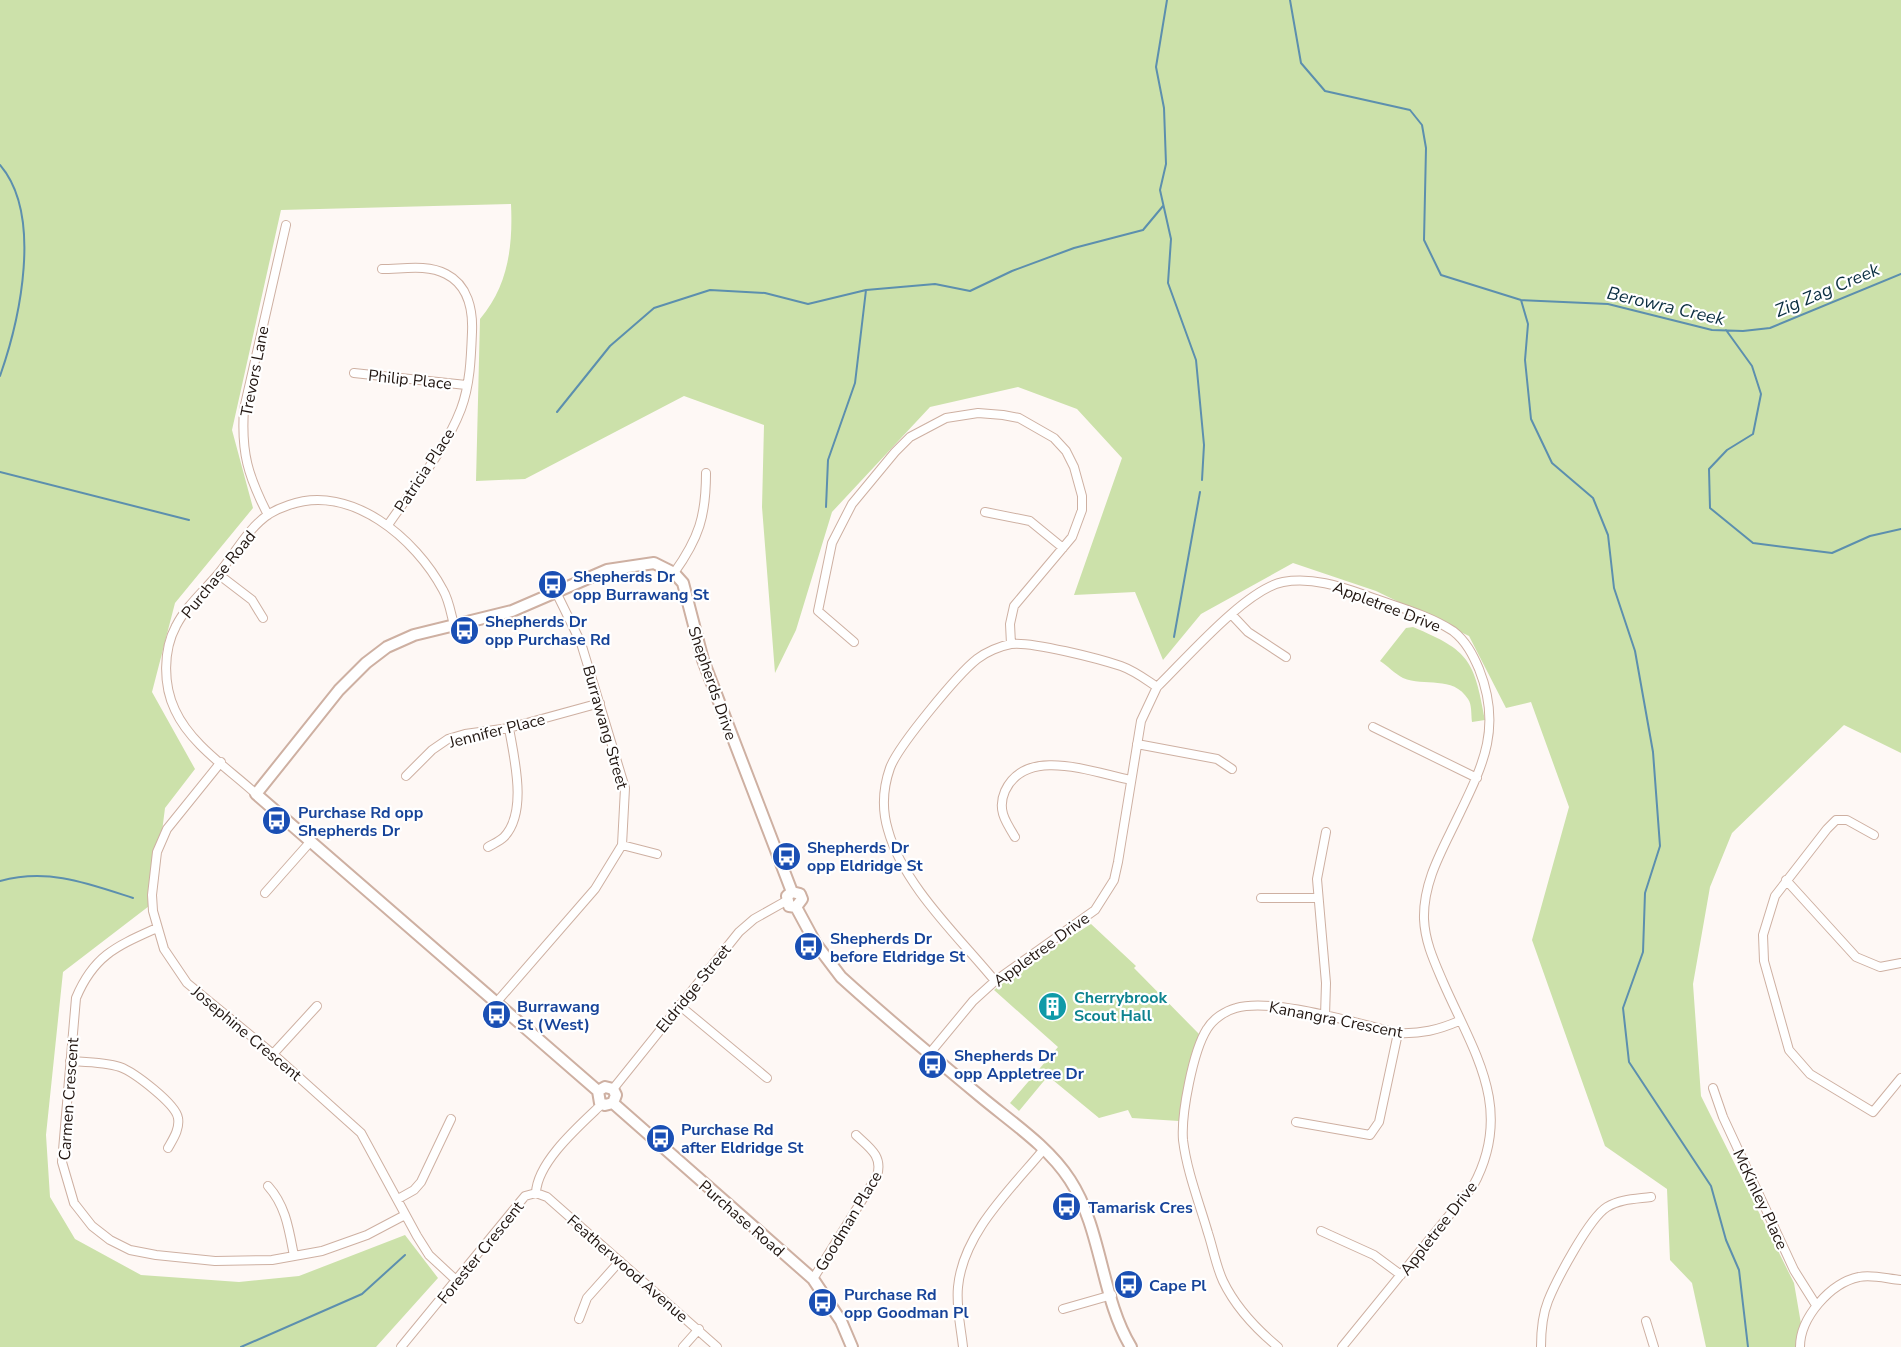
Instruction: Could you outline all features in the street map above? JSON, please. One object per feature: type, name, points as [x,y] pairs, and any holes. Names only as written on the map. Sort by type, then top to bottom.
[{"type":"main road","points":[[256,794],[339,690],[372,658],[405,639],[512,611],[625,565],[654,563],[674,573]]},
{"type":"main road","name":"Shepherds Drive","points":[[674,573],[685,589],[703,660],[789,896],[800,894],[802,899],[796,907],[816,944],[841,977],[930,1053]]},
{"type":"main road","name":"Purchase Road","points":[[256,794],[495,1004],[598,1091]]},
{"type":"main road","points":[[930,1053],[1044,1149],[1070,1179],[1082,1202],[1131,1347]]},
{"type":"main road","points":[[605,1087],[613,1089],[616,1098],[608,1104],[598,1100],[598,1091],[605,1087]]},
{"type":"main road","name":"Purchase Road","points":[[608,1104],[813,1279],[841,1321],[852,1347]]},
{"type":"street","name":"Trevors Lane","points":[[268,514],[246,468],[242,438],[244,409],[286,225]]},
{"type":"street","name":"Patricia Place","points":[[382,269],[432,269],[446,274],[460,284],[472,309],[473,319],[471,366],[461,409],[443,445],[387,525]]},
{"type":"street","name":"Philip Place","points":[[354,373],[466,385]]},
{"type":"street","points":[[854,642],[818,611],[832,543],[852,504],[910,437],[946,418],[990,413],[1019,418],[1041,428],[1066,451],[1080,481],[1083,510],[1072,537],[1014,606],[1010,624],[1011,644]]},
{"type":"street","points":[[674,573],[698,534],[706,499],[706,474]]},
{"type":"street","name":"Purchase Road","points":[[256,794],[184,726],[174,708],[167,684],[167,667],[168,649],[176,627],[268,514],[289,505],[323,500],[368,513],[387,525],[425,562],[444,592],[454,625]]},
{"type":"street","points":[[986,512],[1030,521],[1063,548]]},
{"type":"street","points":[[219,574],[252,600],[263,618]]},
{"type":"street","name":"Appletree Drive","points":[[930,1053],[974,1001],[995,981],[1089,914],[1106,897],[1118,862],[1137,744],[1146,705],[1157,687],[1232,615],[1268,588],[1280,582],[1311,580],[1339,586],[1427,618],[1452,631],[1466,643],[1488,691],[1490,736],[1477,778],[1438,857],[1429,881],[1424,918],[1429,947],[1484,1076],[1490,1096],[1492,1117],[1487,1157],[1473,1186],[1342,1347]]},
{"type":"street","name":"Burrawang Street","points":[[495,1004],[595,889],[622,845],[625,788],[581,643],[556,592]]},
{"type":"street","points":[[1232,615],[1248,632],[1286,657]]},
{"type":"street","points":[[995,981],[908,874],[888,830],[884,799],[891,766],[899,750],[957,679],[980,657],[1011,644],[1030,645],[1121,666],[1157,687]]},
{"type":"street","name":"Jennifer Place","points":[[406,776],[432,750],[448,739],[465,734],[509,728],[600,703]]},
{"type":"street","points":[[1373,727],[1477,778]]},
{"type":"street","points":[[488,848],[504,837],[513,823],[517,801],[518,778],[509,728]]},
{"type":"street","points":[[1137,744],[1217,759],[1233,768]]},
{"type":"street","name":"Josephine Crescent","points":[[221,762],[167,829],[157,852],[152,894],[157,928],[164,949],[187,983],[273,1053],[361,1133],[429,1255],[457,1281]]},
{"type":"street","points":[[1015,837],[1002,818],[1001,800],[1009,783],[1020,772],[1036,764],[1052,764],[1131,780]]},
{"type":"street","points":[[1874,835],[1847,820],[1836,820],[1774,896],[1763,935],[1764,961],[1789,1050],[1810,1074],[1873,1112],[1901,1078]]},
{"type":"street","points":[[1324,1016],[1326,983],[1317,898],[1319,858],[1326,832]]},
{"type":"street","points":[[265,893],[311,841]]},
{"type":"street","points":[[622,845],[657,854]]},
{"type":"street","points":[[1786,880],[1856,957],[1881,967],[1901,963]]},
{"type":"street","name":"Eldridge Street","points":[[613,1089],[739,932],[789,896]]},
{"type":"street","points":[[1261,898],[1317,898]]},
{"type":"street","name":"Carmen Crescent","points":[[157,928],[116,946],[85,976],[76,998],[62,1162],[74,1203],[92,1226],[110,1240],[130,1250],[156,1255],[241,1262],[322,1251],[367,1235],[405,1215]]},
{"type":"street","name":"Kanangra Crescent","points":[[1278,1347],[1257,1329],[1238,1306],[1222,1279],[1186,1160],[1183,1137],[1185,1112],[1200,1042],[1208,1028],[1219,1017],[1251,1004],[1324,1016],[1398,1033],[1417,1034],[1459,1021]]},
{"type":"street","points":[[679,1005],[767,1078]]},
{"type":"street","points":[[273,1053],[317,1006]]},
{"type":"street","points":[[1296,1122],[1370,1136],[1379,1122],[1398,1033]]},
{"type":"street","points":[[70,1061],[108,1064],[131,1072],[174,1107],[178,1118],[177,1128],[168,1148]]},
{"type":"street","name":"McKinley Place","points":[[1713,1088],[1723,1117],[1794,1270],[1816,1305]]},
{"type":"street","name":"Forester Crescent","points":[[401,1347],[525,1196],[536,1193],[538,1177],[550,1159],[608,1104]]},
{"type":"street","points":[[398,1199],[414,1190],[421,1182],[451,1119]]},
{"type":"street","name":"Goodman Place","points":[[813,1279],[877,1176],[881,1165],[877,1154],[856,1135]]},
{"type":"street","points":[[963,1347],[958,1288],[963,1263],[973,1240],[987,1218],[1044,1149]]},
{"type":"street","points":[[268,1186],[278,1198],[285,1213],[294,1256]]},
{"type":"street","name":"Featherwood Avenue","points":[[536,1193],[547,1197],[717,1347]]},
{"type":"street","points":[[1540,1347],[1542,1322],[1548,1301],[1592,1220],[1605,1208],[1620,1201],[1652,1197]]},
{"type":"street","points":[[1321,1230],[1374,1255],[1401,1275]]},
{"type":"street","points":[[579,1319],[588,1298],[620,1261]]},
{"type":"street","points":[[1800,1347],[1805,1320],[1816,1305],[1847,1281],[1860,1276],[1901,1280]]},
{"type":"street","points":[[1063,1309],[1112,1295]]},
{"type":"street","points":[[1646,1322],[1654,1347]]},
{"type":"street","points":[[683,1347],[699,1329]]},
{"type":"green space","points":[[0,0],[1901,0],[1901,753],[1844,725],[1732,833],[1710,887],[1693,984],[1701,1096],[1794,1283],[1805,1347],[1706,1347],[1692,1283],[1670,1260],[1667,1189],[1605,1146],[1532,940],[1569,807],[1531,702],[1506,708],[1469,636],[1376,591],[1293,563],[1201,614],[1163,660],[1135,592],[1074,595],[1122,458],[1077,409],[1018,387],[930,407],[832,512],[796,630],[775,673],[762,507],[764,425],[684,396],[525,479],[476,481],[480,319],[497,293],[507,265],[511,235],[511,204],[281,210],[232,430],[253,508],[175,603],[152,692],[195,769],[165,808],[153,903],[63,972],[46,1135],[50,1197],[75,1239],[141,1275],[239,1282],[299,1276],[405,1235],[438,1278],[376,1347],[0,1347]]},
{"type":"green space","points":[[1413,627],[1447,643],[1466,660],[1477,684],[1485,720],[1472,722],[1469,701],[1462,692],[1454,687],[1446,684],[1411,681],[1403,678],[1380,661],[1406,628]]},
{"type":"green space","points":[[1091,924],[1136,966],[1134,968],[1199,1034],[1179,1121],[1132,1118],[1128,1110],[1099,1118],[1048,1076],[1019,1111],[1010,1103],[1058,1047],[994,990],[1023,966]]},
{"type":"waterway","points":[[1167,0],[1156,67],[1164,108],[1166,164],[1160,190],[1171,239],[1168,283],[1196,360],[1204,445],[1202,480]]},
{"type":"waterway","name":"Berowra Creek","points":[[1290,0],[1301,63],[1325,91],[1410,110],[1422,125],[1426,148],[1424,240],[1441,275],[1521,300],[1608,304],[1712,330],[1743,331],[1770,328],[1901,274]]},
{"type":"waterway","points":[[0,165],[13,186],[21,211],[24,239],[24,268],[20,297],[8,353],[0,376]]},
{"type":"waterway","points":[[557,412],[610,346],[654,308],[710,290],[765,293],[808,304],[866,290],[935,284],[970,291],[1012,271],[1074,248],[1143,230],[1163,206]]},
{"type":"waterway","points":[[826,507],[828,460],[855,383],[866,290]]},
{"type":"waterway","points":[[1521,300],[1528,324],[1525,360],[1531,419],[1552,463],[1593,498],[1608,535],[1614,588],[1635,651],[1653,752],[1660,846],[1645,893],[1643,952],[1623,1008],[1629,1062],[1711,1186],[1726,1240],[1739,1270],[1748,1347]]},
{"type":"waterway","name":"Berowra Creek","points":[[1726,330],[1752,366],[1761,394],[1753,434],[1727,450],[1709,469],[1710,508],[1753,543],[1832,553],[1870,536],[1901,529]]},
{"type":"waterway","points":[[0,472],[189,520]]},
{"type":"waterway","points":[[1174,637],[1200,492]]},
{"type":"waterway","points":[[0,881],[35,876],[67,879],[133,898]]},
{"type":"waterway","points":[[241,1347],[362,1294],[405,1255]]},
{"type":"place","name":"Shepherds Dr opp Burrawang St","points":[[552,585]]},
{"type":"place","name":"Shepherds Dr opp Purchase Rd","points":[[464,630]]},
{"type":"place","name":"Purchase Rd opp Shepherds Dr","points":[[277,821]]},
{"type":"place","name":"Shepherds Dr opp Eldridge St","points":[[786,856]]},
{"type":"place","name":"Shepherds Dr before Eldridge St","points":[[809,947]]},
{"type":"place","name":"Cherrybrook Scout Hall","points":[[1053,1006]]},
{"type":"place","name":"Burrawang St (West)","points":[[496,1015]]},
{"type":"place","name":"Shepherds Dr opp Appletree Dr","points":[[933,1064]]},
{"type":"place","name":"Purchase Rd after Eldridge St","points":[[660,1138]]},
{"type":"place","name":"Tamarisk Cres","points":[[1067,1207]]},
{"type":"place","name":"Cape Pl","points":[[1128,1285]]},
{"type":"place","name":"Purchase Rd opp Goodman Pl","points":[[823,1303]]},
{"type":"water label","name":"Zig Zag Creek","points":[[1827,290]]}]
